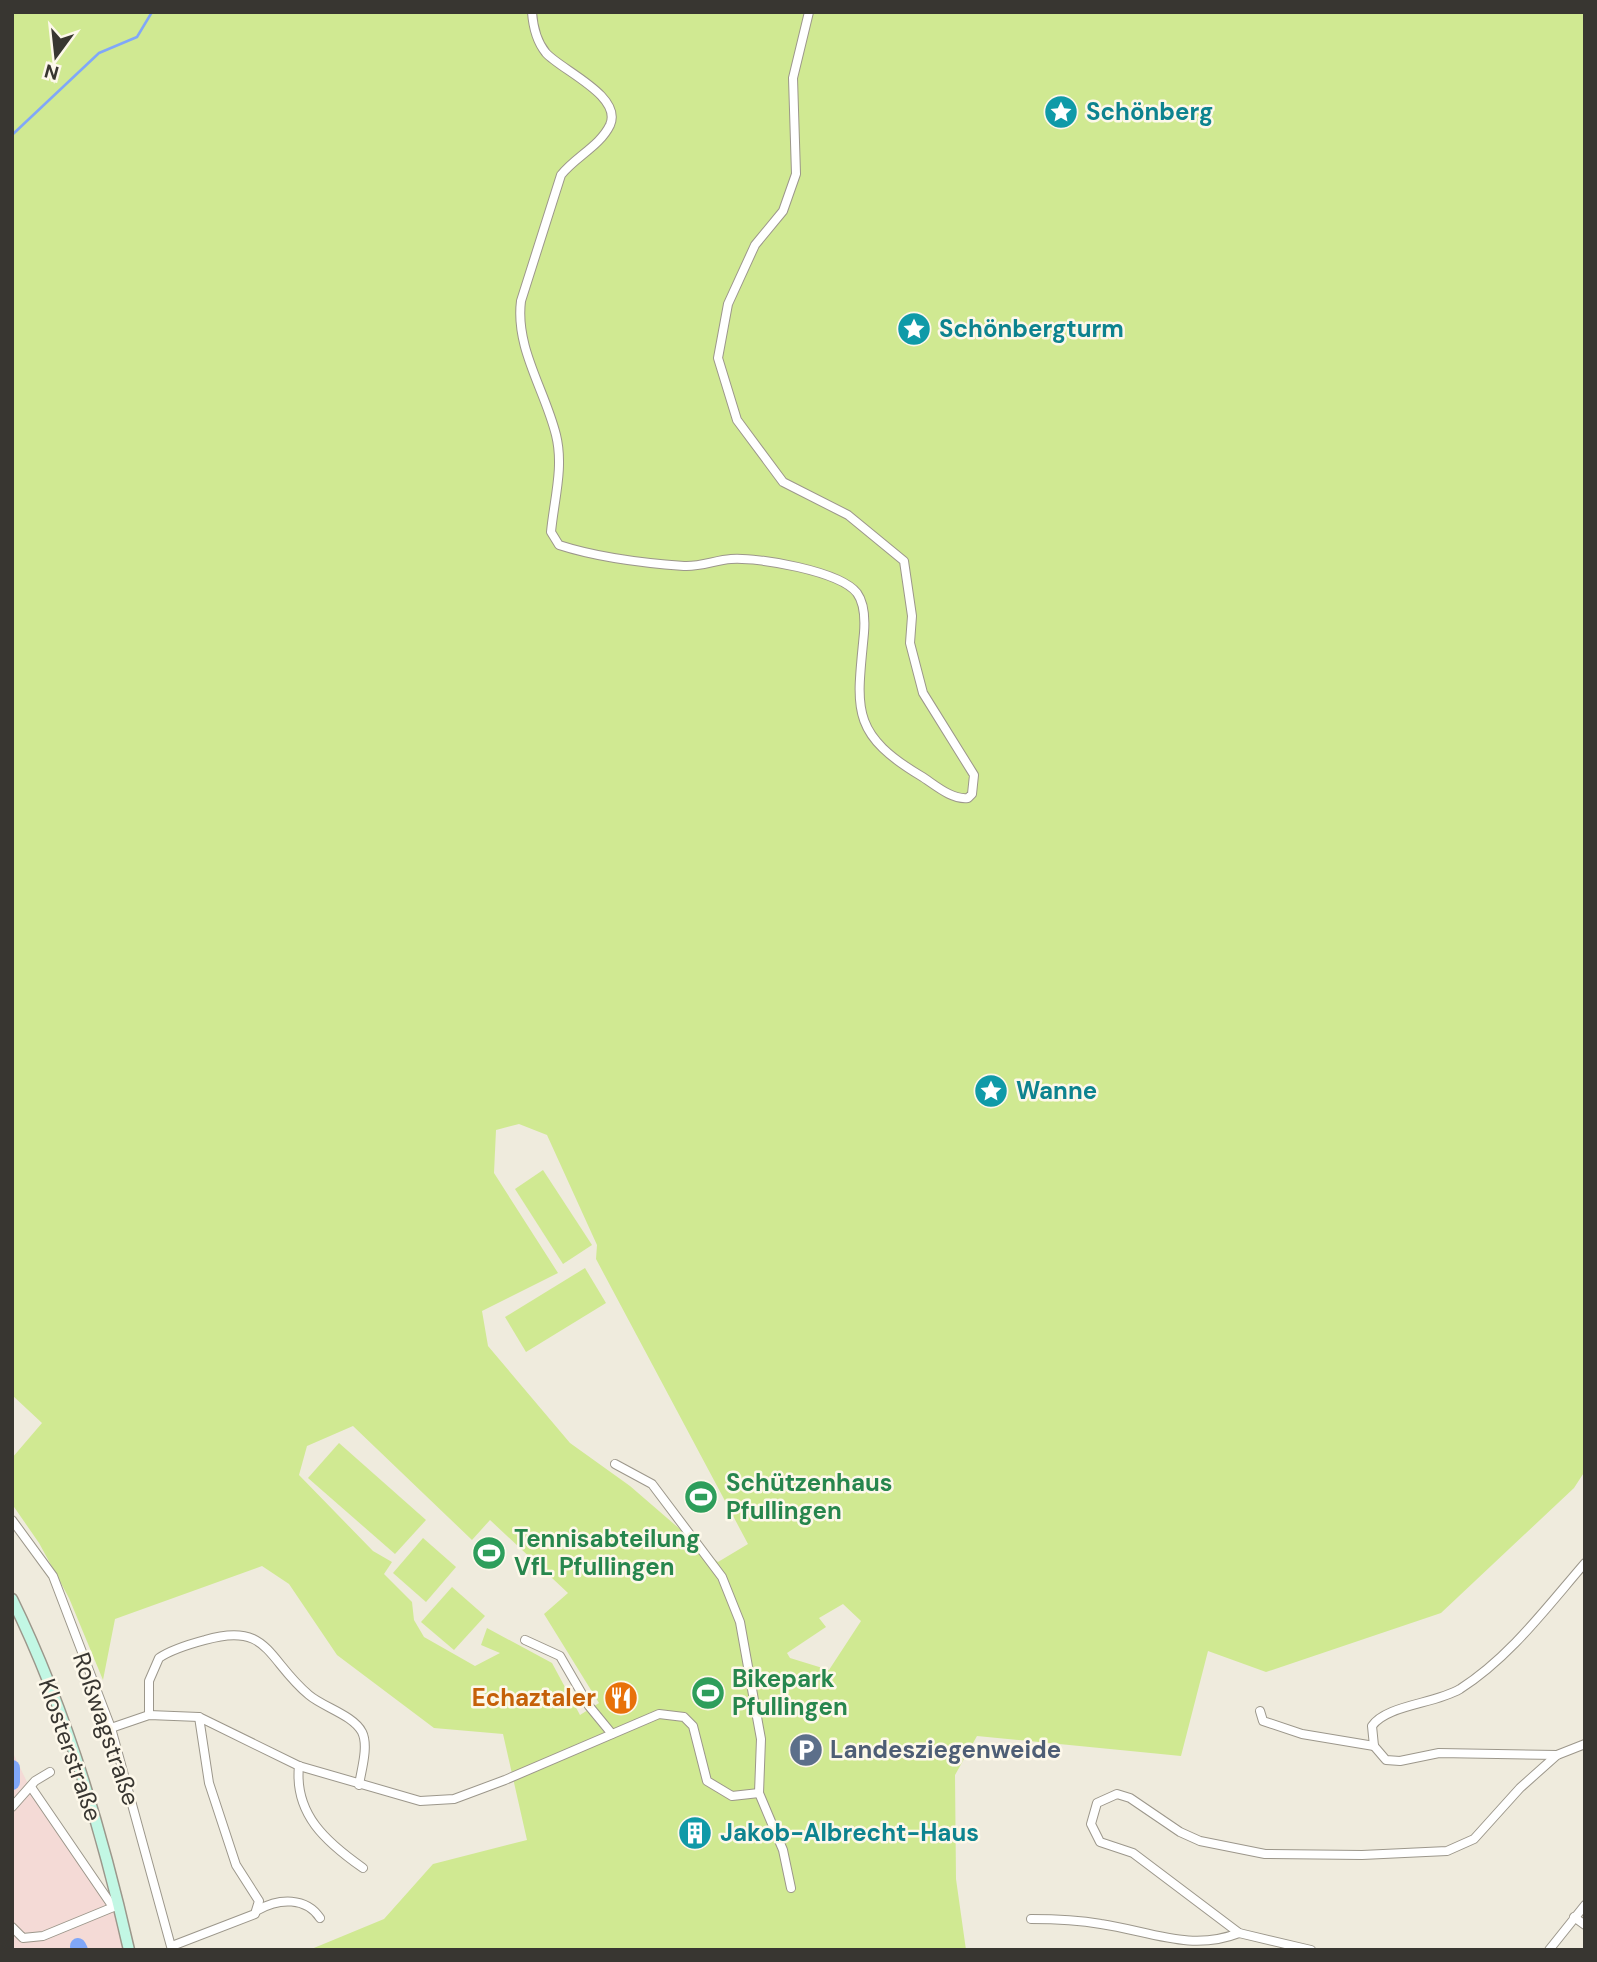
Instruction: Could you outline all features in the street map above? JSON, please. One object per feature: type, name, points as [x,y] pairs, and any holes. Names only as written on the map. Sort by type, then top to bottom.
[{"type":"main road","name":"Klosterstraße","points":[[12,1599],[31,1638],[82,1778],[129,1950]]},
{"type":"street","points":[[532,12],[533,28],[545,52],[601,95],[610,109],[611,123],[599,141],[572,161],[561,175],[521,301],[518,323],[523,342],[557,437],[560,468],[551,532],[559,545],[620,560],[688,567],[732,559],[777,562],[848,584],[858,594],[865,615],[859,695],[864,726],[902,765],[953,796],[962,798],[972,794],[974,775],[923,693],[910,643],[912,616],[904,561],[848,515],[783,482],[737,419],[718,358],[728,304],[755,245],[783,211],[796,174],[793,79],[809,12]]},
{"type":"street","points":[[615,1464],[652,1484],[722,1577],[740,1622],[761,1739],[759,1793],[783,1850],[791,1888]]},
{"type":"street","name":"Roßwagstraße","points":[[12,1520],[53,1576],[111,1728],[172,1948]]},
{"type":"street","points":[[1557,1755],[1439,1753],[1400,1761],[1386,1760],[1374,1746],[1372,1726],[1385,1713],[1419,1706],[1456,1692],[1489,1670],[1585,1563]]},
{"type":"street","points":[[149,1715],[149,1681],[159,1658],[206,1640],[245,1634],[257,1641],[308,1695],[359,1727],[364,1740],[359,1786]]},
{"type":"street","points":[[525,1640],[560,1657],[589,1706],[612,1734]]},
{"type":"street","points":[[1259,1711],[1263,1721],[1302,1734],[1374,1746]]},
{"type":"street","points":[[111,1728],[149,1715],[199,1717],[299,1766],[359,1786],[420,1801],[454,1799],[659,1714],[684,1717],[693,1726],[707,1781],[732,1796],[759,1793]]},
{"type":"street","points":[[199,1717],[209,1783],[236,1865],[259,1901],[258,1910]]},
{"type":"street","points":[[1311,1950],[1239,1933],[1133,1853],[1100,1842],[1091,1824],[1097,1803],[1117,1794],[1130,1798],[1180,1832],[1200,1841],[1239,1850],[1311,1856],[1447,1851],[1474,1839],[1520,1788],[1557,1755],[1585,1744]]},
{"type":"street","points":[[299,1766],[297,1788],[317,1828],[342,1854],[363,1868]]},
{"type":"street","name":"Klosterstraße","points":[[12,1807],[50,1772]]},
{"type":"street","points":[[12,1927],[23,1938],[43,1936],[116,1906],[31,1787]]},
{"type":"street","points":[[172,1948],[255,1914],[271,1903],[302,1902],[314,1909],[320,1918]]},
{"type":"street","points":[[1549,1950],[1585,1905]]},
{"type":"street","points":[[1574,1917],[1585,1925]]},
{"type":"street","points":[[1031,1919],[1099,1923],[1189,1942],[1224,1939],[1239,1933]]},
{"type":"shaded area","points":[[12,1751],[28,1784],[115,1910],[124,1950],[12,1950]]},
{"type":"green space","points":[[12,12],[1585,12],[1585,1471],[1574,1488],[1441,1613],[1266,1672],[1208,1651],[1181,1756],[977,1736],[955,1775],[956,1879],[966,1950],[309,1950],[384,1919],[433,1864],[527,1840],[503,1734],[434,1728],[337,1655],[289,1584],[262,1566],[115,1619],[103,1680],[69,1598],[39,1543],[12,1504],[12,1458],[42,1423],[12,1395]],"holes":[[[519,1124],[547,1135],[597,1245],[596,1259],[748,1544],[718,1562],[630,1486],[570,1443],[488,1346],[482,1311],[558,1273],[494,1173],[496,1130]],[[353,1426],[472,1540],[490,1520],[568,1593],[544,1614],[599,1703],[580,1715],[552,1663],[487,1628],[481,1645],[500,1653],[475,1666],[424,1637],[414,1620],[412,1602],[384,1574],[392,1562],[373,1551],[299,1475],[307,1446]],[[843,1604],[861,1621],[829,1670],[790,1658],[787,1653],[826,1627],[819,1618]]]},
{"type":"green space","points":[[543,1170],[592,1245],[563,1264],[515,1189]]},
{"type":"green space","points":[[585,1268],[606,1303],[526,1352],[505,1317]]},
{"type":"green space","points":[[339,1443],[426,1520],[395,1554],[308,1478]]},
{"type":"green space","points":[[423,1538],[456,1567],[426,1602],[393,1573]]},
{"type":"green space","points":[[452,1587],[485,1616],[454,1650],[421,1622]]},
{"type":"waterway","points":[[12,135],[99,53],[137,37],[152,12]]},
{"type":"waterway","points":[[12,1768],[12,1782]]},
{"type":"waterway","points":[[78,1946],[80,1950]]},
{"type":"place","name":"Schönberg","points":[[1061,112]]},
{"type":"place","name":"Schönbergturm","points":[[914,329]]},
{"type":"place","name":"Wanne","points":[[991,1091]]},
{"type":"place","name":"Schützenhaus Pfullingen","points":[[701,1497]]},
{"type":"place","name":"Tennisabteilung VfL Pfullingen","points":[[489,1553]]},
{"type":"place","name":"Bikepark Pfullingen","points":[[708,1693]]},
{"type":"place","name":"Echaztaler","points":[[621,1698]]},
{"type":"place","name":"Landesziegenweide","points":[[806,1750]]},
{"type":"place","name":"Jakob-Albrecht-Haus","points":[[695,1833]]}]
